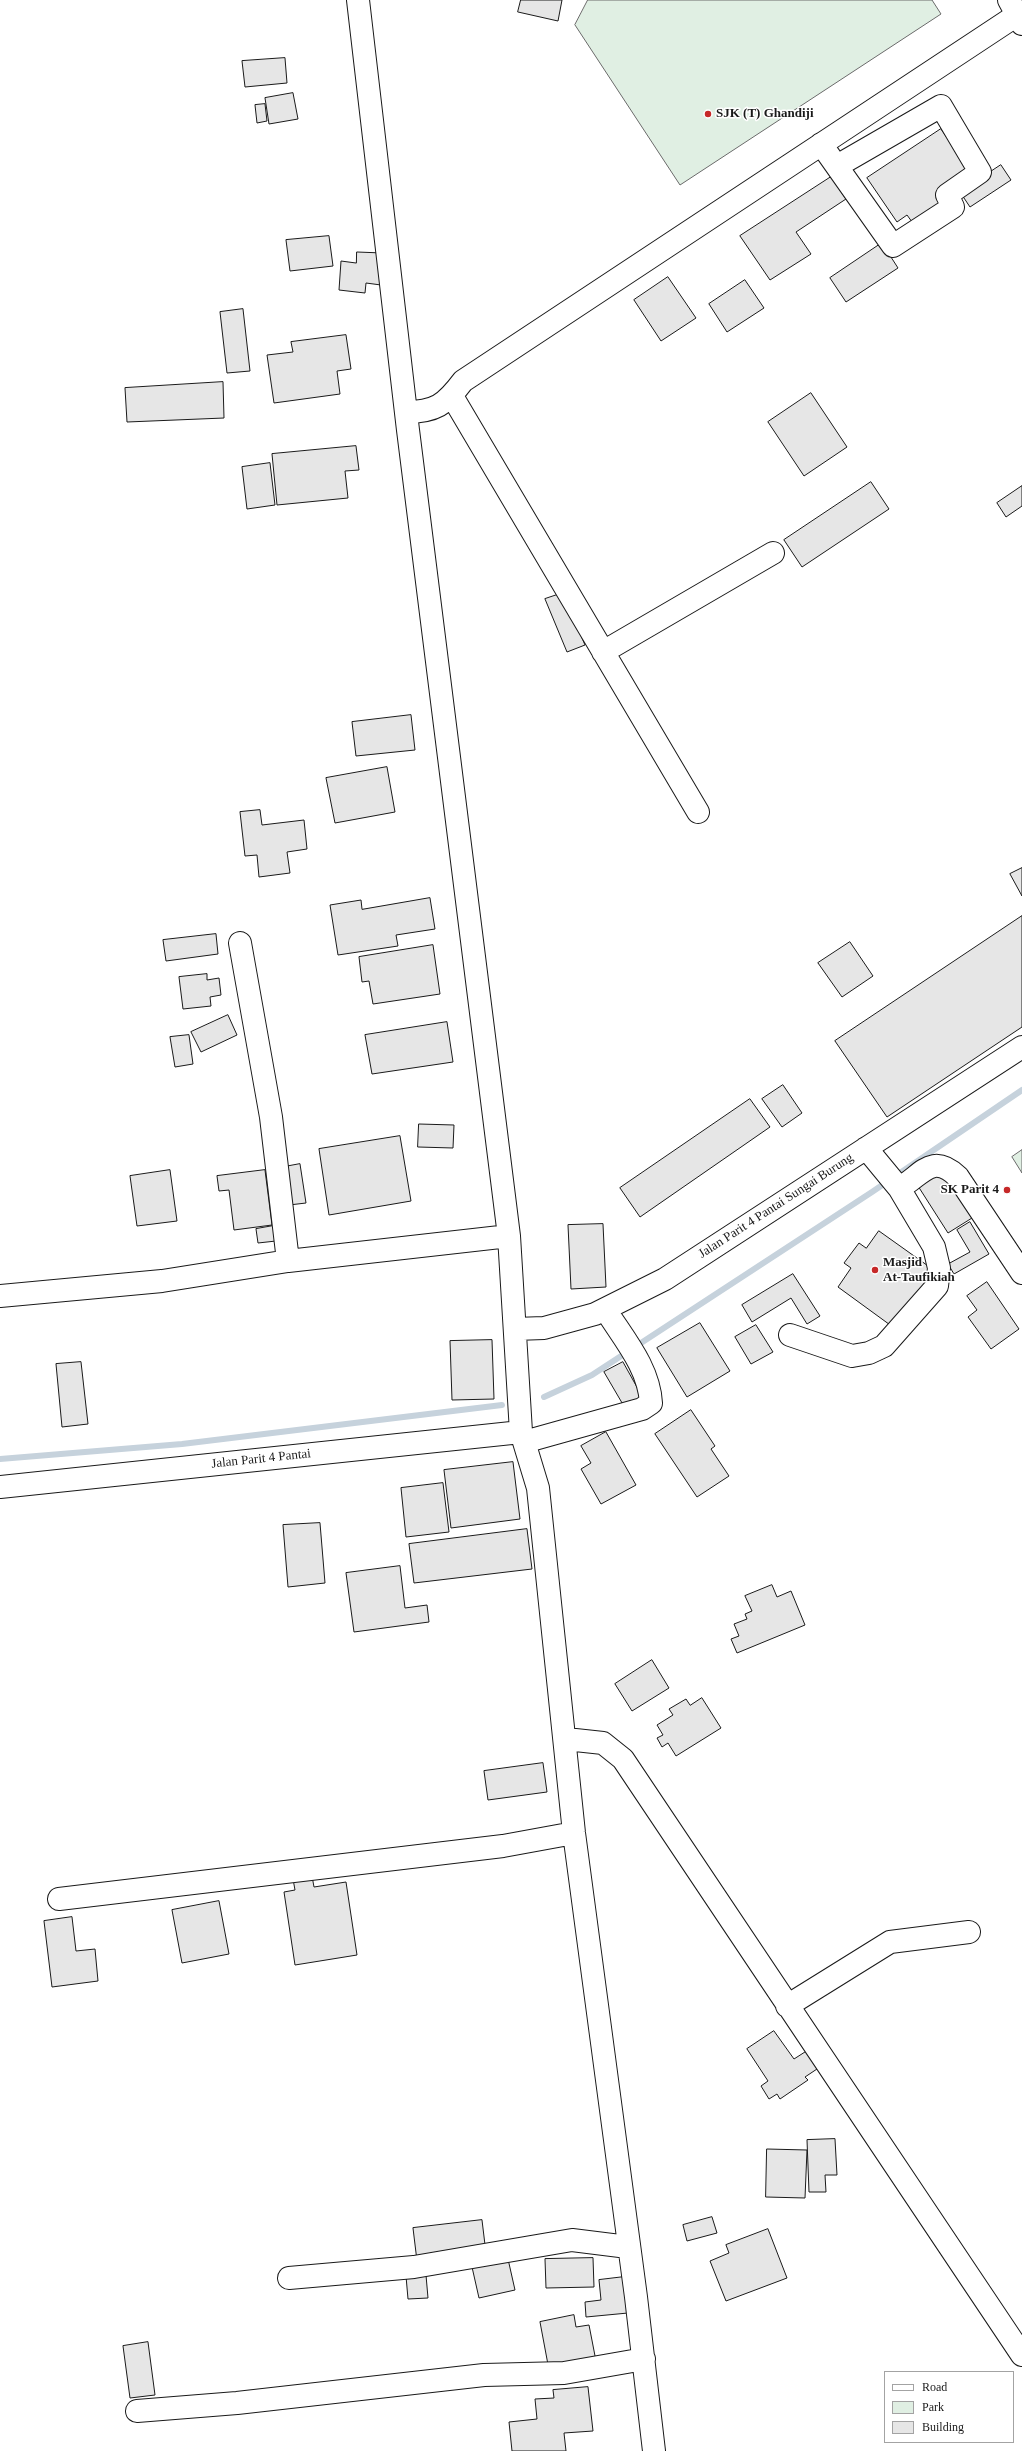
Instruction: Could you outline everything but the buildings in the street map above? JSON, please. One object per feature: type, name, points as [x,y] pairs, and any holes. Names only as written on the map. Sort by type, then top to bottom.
[{"type":"street","points":[[358,0],[406,412],[509,1236],[523,1437],[538,1488],[566,1739],[574,1833],[644,2359],[654,2451]]},
{"type":"street","points":[[406,412],[422,412],[437,408],[452,396],[463,381],[1016,13]]},
{"type":"street","points":[[821,144],[893,246],[953,207],[947,195],[980,172],[941,106],[837,166]]},
{"type":"street","points":[[452,396],[698,812]]},
{"type":"street","points":[[603,652],[773,553]]},
{"type":"street","points":[[240,942],[271,1117],[288,1261]]},
{"type":"street","name":"Jalan Parit 4 Pantai Sungai Burung","points":[[515,1329],[544,1328],[595,1314],[665,1279],[1022,1047]]},
{"type":"street","points":[[790,1336],[852,1356],[869,1353],[884,1346],[937,1286],[939,1268],[934,1247],[892,1179],[866,1148]]},
{"type":"street","points":[[892,1179],[937,1166],[950,1169],[958,1177],[1022,1273]]},
{"type":"street","points":[[0,1296],[162,1281],[288,1261],[509,1236]]},
{"type":"street","name":"Jalan Parit 4 Pantai","points":[[0,1487],[523,1437],[642,1409],[651,1403],[650,1387],[636,1357],[605,1309]]},
{"type":"street","points":[[566,1739],[603,1743],[623,1759],[787,2006],[1022,2354]]},
{"type":"street","points":[[59,1899],[503,1846],[574,1833]]},
{"type":"street","points":[[787,2006],[890,1942],[969,1932]]},
{"type":"street","points":[[289,2278],[414,2267],[572,2240],[628,2246]]},
{"type":"street","points":[[137,2411],[237,2403],[484,2375],[564,2373],[644,2359]]},
{"type":"green space","name":"SJK (T) Ghandiji","points":[[588,0],[932,0],[941,14],[680,185],[575,25]]},
{"type":"green space","points":[[1022,1150],[1022,1173],[1012,1157]]},
{"type":"waterway","points":[[544,1397],[592,1375],[872,1192],[1022,1090]]},
{"type":"waterway","points":[[0,1459],[182,1444],[502,1405]]},
{"type":"place","name":"SJK (T) Ghandiji","points":[[708,114]]},
{"type":"place","name":"SK Parit 4","points":[[1007,1190]]},
{"type":"place","name":"Masjid At-Taufikiah","points":[[875,1270]]}]
